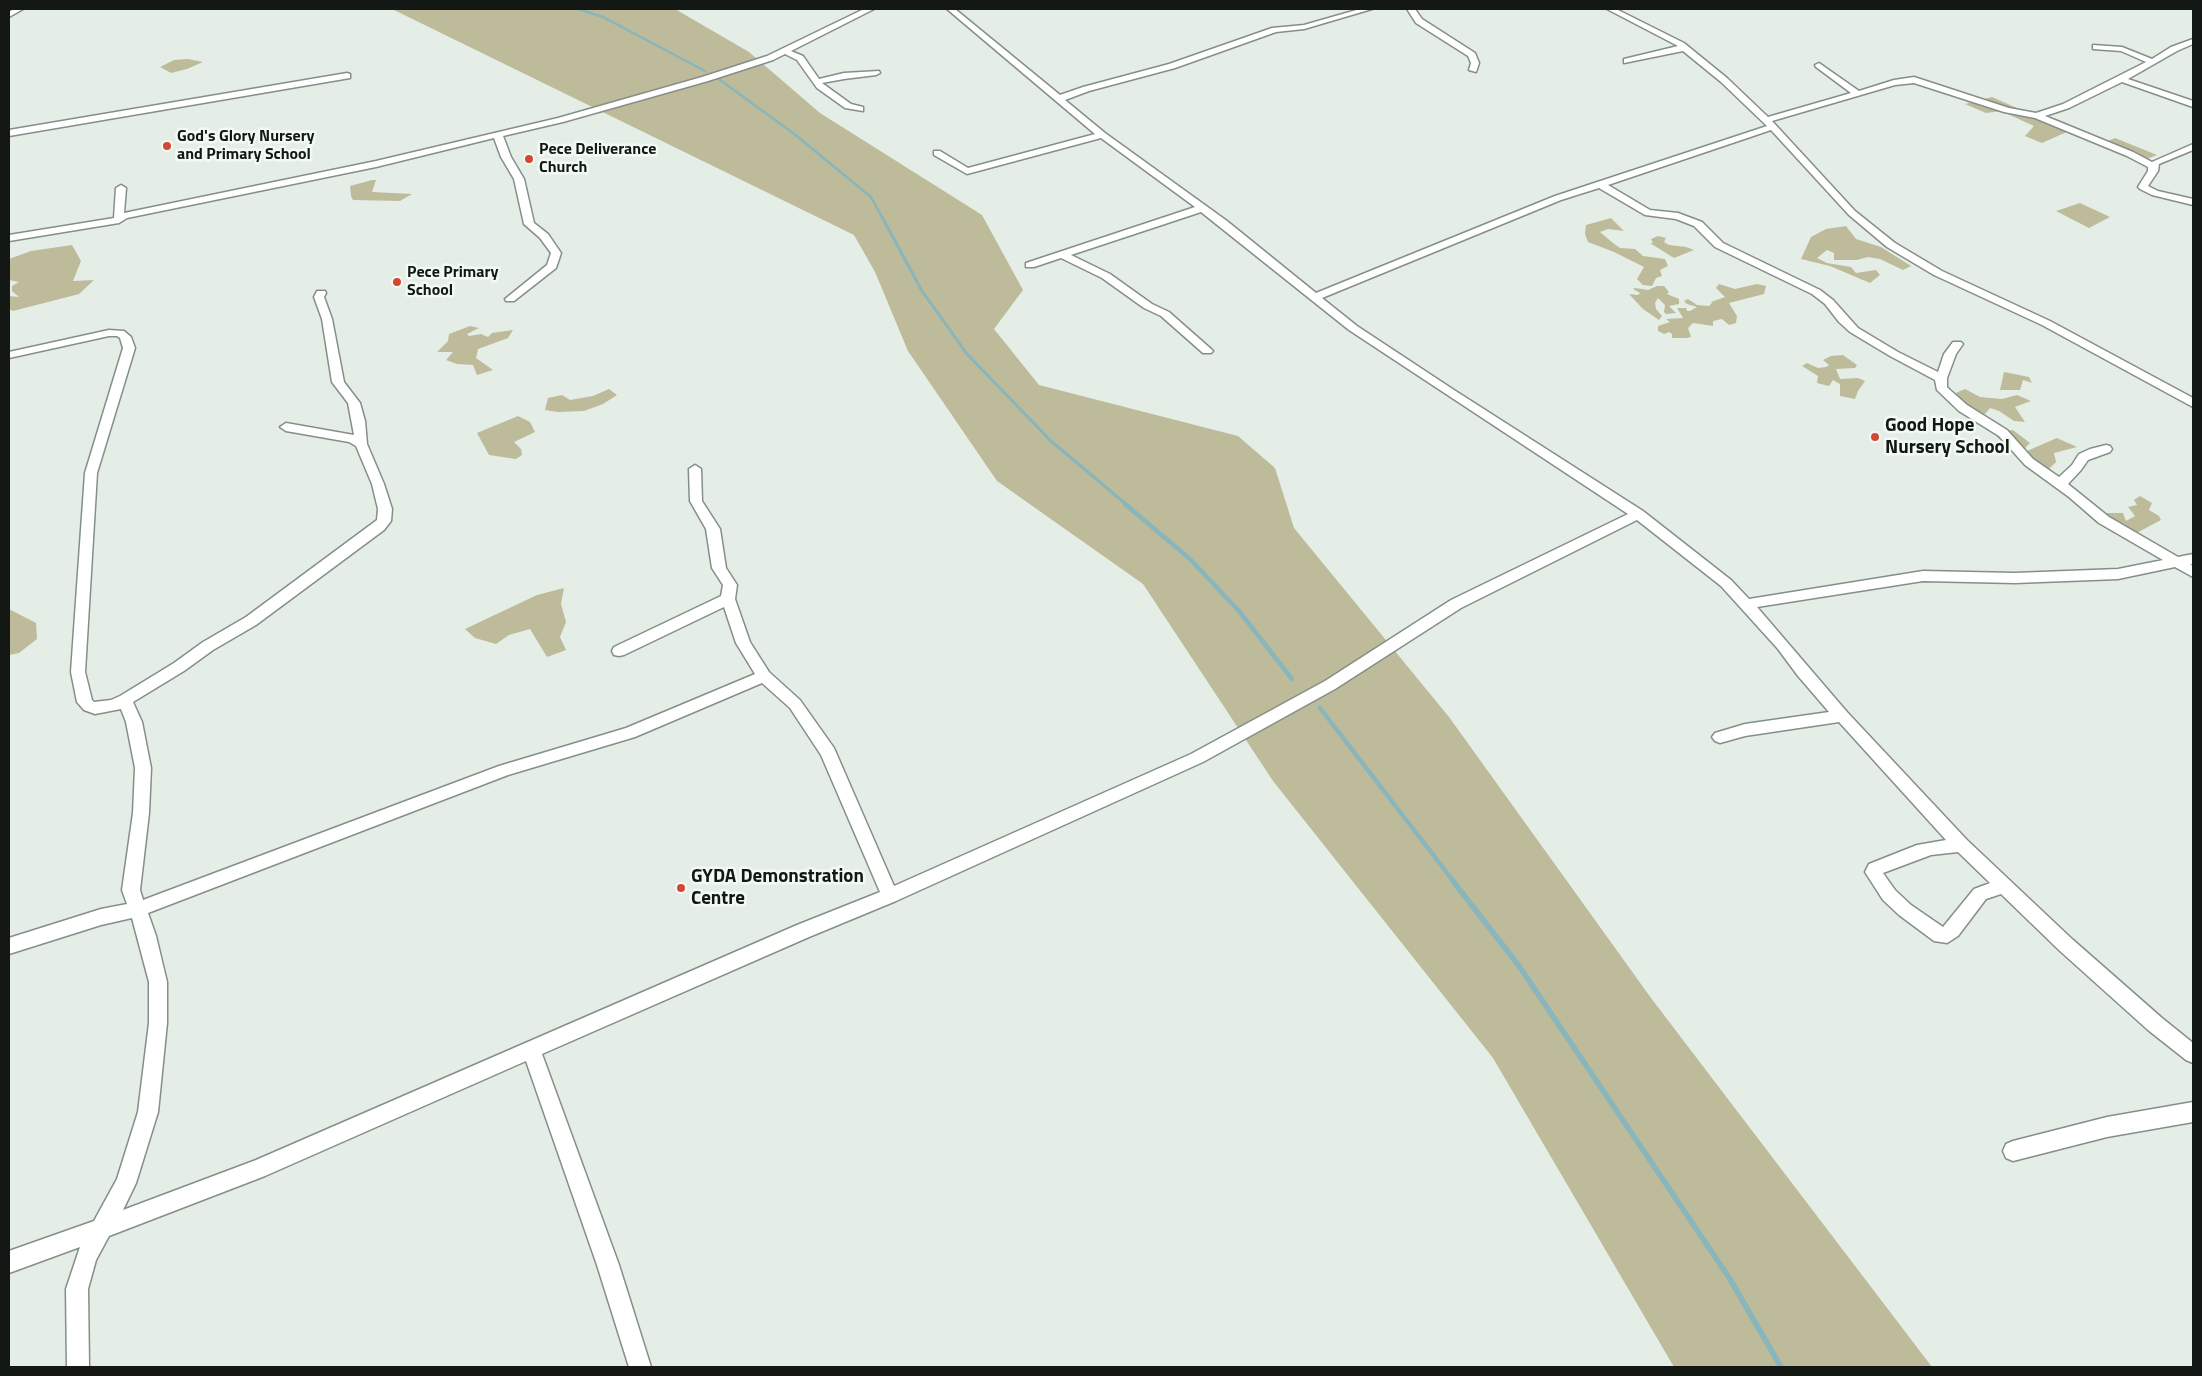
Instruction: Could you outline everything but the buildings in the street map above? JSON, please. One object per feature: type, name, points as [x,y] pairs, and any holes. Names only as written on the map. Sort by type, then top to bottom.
[{"type":"street","points":[[9,16],[19,9]]},
{"type":"street","points":[[9,238],[119,220],[124,216],[376,164],[498,136],[689,84],[786,51],[870,9]]},
{"type":"street","points":[[951,9],[1011,57],[1102,135],[1223,222],[1353,328],[1638,514],[1719,578],[1747,604],[1842,716],[1962,845],[2003,886],[2134,1006],[2193,1054]]},
{"type":"street","points":[[1058,99],[1086,89],[1164,68],[1275,30],[1304,28],[1368,9]]},
{"type":"street","points":[[1411,9],[1419,22],[1472,55],[1475,63],[1472,70]]},
{"type":"street","points":[[1611,9],[1684,48],[1724,80],[1769,123],[1852,213],[1891,245],[1946,278],[2046,323],[2193,403]]},
{"type":"street","points":[[2037,116],[2066,106],[2132,74],[2193,41]]},
{"type":"street","points":[[2096,47],[2122,49],[2152,62]]},
{"type":"street","points":[[1627,61],[1668,50],[1684,48]]},
{"type":"street","points":[[786,51],[800,58],[820,86],[848,106],[860,109]]},
{"type":"street","points":[[1820,65],[1858,94]]},
{"type":"street","points":[[817,82],[844,76],[876,73]]},
{"type":"street","points":[[2132,74],[2146,86]]},
{"type":"street","points":[[9,133],[348,76]]},
{"type":"street","points":[[2119,79],[2146,86],[2193,104]]},
{"type":"street","points":[[1314,297],[1516,214],[1769,123],[1899,82],[1914,80],[2007,110],[2037,116],[2130,154],[2153,166]]},
{"type":"street","points":[[937,153],[967,171],[1102,135]]},
{"type":"street","points":[[498,136],[506,157],[519,179],[529,224],[544,236],[554,247],[556,253],[552,266],[510,299]]},
{"type":"street","points":[[2193,147],[2162,158],[2153,166],[2144,187],[2146,190],[2193,202]]},
{"type":"street","points":[[1600,184],[1648,213],[1678,216],[1693,221],[1705,229],[1719,244],[1735,254],[1816,292],[1829,302],[1843,320],[1854,330],[1894,354],[1941,378]]},
{"type":"street","points":[[119,220],[121,188]]},
{"type":"street","points":[[1030,265],[1203,208]]},
{"type":"street","points":[[1061,254],[1106,276],[1148,306],[1165,314],[1207,351]]},
{"type":"street","points":[[9,355],[110,333],[120,334],[125,338],[129,348],[118,392],[91,473],[78,672],[85,702],[95,708],[107,707],[125,700],[179,667],[208,646],[251,621],[379,527],[386,517],[368,456],[361,444],[359,421],[354,403],[338,382],[328,319],[319,297],[321,293]]},
{"type":"street","points":[[1957,344],[1950,354],[1941,378],[1941,388],[1946,394],[1963,408],[2003,433],[2029,462],[2060,484],[2104,520],[2186,561],[2193,572]]},
{"type":"street","points":[[286,427],[340,436],[353,439],[361,444]]},
{"type":"street","points":[[2060,484],[2083,457],[2106,449]]},
{"type":"street","points":[[695,469],[696,501],[713,530],[719,568],[730,585],[728,599],[743,643],[764,676],[795,704],[828,752],[890,896]]},
{"type":"street","points":[[9,1262],[258,1169],[803,931],[890,896],[1198,758],[1330,685],[1456,604],[1498,581],[1638,514]]},
{"type":"street","points":[[1747,604],[1923,576],[2015,578],[2118,574],[2186,561]]},
{"type":"street","points":[[619,651],[728,599]]},
{"type":"street","points":[[9,946],[84,922],[139,909],[505,770],[630,733],[764,676]]},
{"type":"street","points":[[78,1367],[77,1289],[86,1257],[129,1174],[148,1112],[158,1023],[158,982],[139,909],[133,900],[131,890],[141,813],[143,768],[134,722],[125,700]]},
{"type":"street","points":[[1720,737],[1745,730],[1842,716]]},
{"type":"street","points":[[1962,845],[1924,850],[1875,869],[1873,872],[1889,895],[1905,910],[1940,934],[1947,935],[1980,894],[2003,886]]},
{"type":"street","points":[[531,1050],[608,1265],[640,1367]]},
{"type":"street","points":[[2013,1151],[2107,1127],[2193,1112]]},
{"type":"shaded area","points":[[392,9],[675,9],[749,52],[820,113],[982,215],[1023,290],[994,329],[1039,385],[1238,436],[1275,468],[1294,528],[1449,717],[1651,998],[1932,1367],[1674,1367],[1493,1058],[1273,781],[1143,584],[997,481],[908,351],[875,272],[854,235]]},
{"type":"shaded area","points":[[188,59],[203,62],[171,73],[160,67],[174,60]]},
{"type":"shaded area","points":[[1992,97],[2069,131],[2042,143],[2025,136],[2034,126],[2001,111],[1986,113],[1965,104]]},
{"type":"shaded area","points":[[2115,138],[2157,155],[2144,160],[2103,143]]},
{"type":"shaded area","points":[[376,180],[372,192],[412,194],[400,201],[353,200],[350,186]]},
{"type":"shaded area","points":[[2080,203],[2110,217],[2089,228],[2056,211]]},
{"type":"shaded area","points":[[1611,218],[1624,231],[1608,229],[1600,232],[1613,243],[1620,248],[1635,249],[1643,256],[1665,259],[1668,266],[1660,270],[1662,276],[1656,278],[1652,286],[1643,285],[1637,279],[1644,267],[1588,242],[1585,234],[1586,225]]},
{"type":"shaded area","points":[[1846,226],[1856,239],[1881,247],[1911,266],[1903,270],[1880,259],[1868,257],[1857,260],[1834,260],[1834,253],[1827,250],[1817,258],[1827,263],[1851,267],[1856,273],[1876,270],[1880,275],[1870,283],[1830,266],[1801,259],[1811,237],[1826,229]]},
{"type":"shaded area","points":[[1658,236],[1666,238],[1664,242],[1669,245],[1694,250],[1674,258],[1650,243],[1653,243],[1651,239]]},
{"type":"shaded area","points":[[72,245],[81,261],[73,281],[94,280],[79,294],[13,311],[9,309],[9,296],[19,297],[12,291],[12,286],[19,282],[9,280],[9,259],[31,251]]},
{"type":"shaded area","points":[[1719,284],[1735,289],[1757,284],[1766,286],[1764,294],[1729,303],[1737,316],[1736,323],[1729,325],[1722,319],[1713,321],[1713,326],[1693,323],[1688,328],[1691,337],[1686,338],[1672,338],[1672,334],[1669,332],[1664,334],[1658,331],[1658,326],[1670,322],[1666,319],[1683,318],[1677,308],[1686,308],[1687,311],[1690,311],[1697,307],[1684,301],[1688,299],[1697,305],[1709,306],[1711,302],[1725,297],[1716,288]]},
{"type":"shaded area","points":[[1657,286],[1664,286],[1669,292],[1667,294],[1679,299],[1679,304],[1669,306],[1676,313],[1666,314],[1664,312],[1665,305],[1658,298],[1655,303],[1656,309],[1662,316],[1659,320],[1643,309],[1629,294],[1638,295],[1640,293],[1633,289],[1635,288],[1648,290]]},
{"type":"shaded area","points":[[470,326],[479,328],[467,334],[469,336],[481,334],[488,337],[492,333],[513,330],[508,338],[478,349],[476,358],[493,370],[477,375],[473,365],[457,364],[446,360],[453,352],[437,352],[448,341],[449,334]]},
{"type":"shaded area","points":[[1843,355],[1857,365],[1855,368],[1836,369],[1840,379],[1858,378],[1865,381],[1855,399],[1840,396],[1840,384],[1833,380],[1829,386],[1817,383],[1818,376],[1802,366],[1807,363],[1818,368],[1826,367],[1829,365],[1823,360],[1831,356]]},
{"type":"shaded area","points":[[2004,372],[2029,377],[2032,383],[2023,380],[2020,390],[2000,390]]},
{"type":"shaded area","points":[[609,389],[617,395],[603,404],[584,411],[558,412],[545,410],[548,398],[562,395],[570,400],[593,396]]},
{"type":"shaded area","points":[[1965,389],[1980,397],[2002,399],[2017,395],[2031,401],[2015,407],[2025,422],[2014,421],[1999,411],[1990,408],[1985,414],[1963,408],[1951,395]]},
{"type":"shaded area","points":[[518,416],[530,422],[535,432],[514,442],[521,449],[522,455],[516,459],[489,455],[477,433]]},
{"type":"shaded area","points":[[2013,430],[2030,443],[2025,448],[2027,451],[2057,438],[2077,447],[2054,453],[2056,462],[2047,471],[2013,451],[1997,437],[1997,432]]},
{"type":"shaded area","points":[[2140,496],[2152,503],[2149,510],[2159,516],[2161,520],[2129,537],[2115,533],[2080,506],[2086,500],[2104,513],[2123,513],[2126,521],[2135,516],[2128,507],[2137,505],[2134,500]]},
{"type":"shaded area","points":[[564,588],[561,604],[566,622],[560,637],[566,650],[547,657],[530,629],[509,635],[496,644],[475,638],[465,629],[537,595]]},
{"type":"shaded area","points":[[9,609],[36,623],[37,639],[19,653],[9,655]]},
{"type":"waterway","points":[[578,9],[603,17],[705,71]]},
{"type":"waterway","points":[[716,77],[793,133],[871,197],[883,219]]},
{"type":"waterway","points":[[882,217],[922,291],[967,354],[1051,441],[1127,505]]},
{"type":"waterway","points":[[1125,504],[1190,559],[1239,611],[1292,679]]},
{"type":"waterway","points":[[1320,708],[1454,882]]},
{"type":"waterway","points":[[1453,881],[1519,966],[1730,1279],[1781,1367]]},
{"type":"place","name":"God's Glory Nursery and Primary School","points":[[167,146]]},
{"type":"place","name":"Pece Deliverance Church","points":[[529,159]]},
{"type":"place","name":"Pece Primary School","points":[[397,282]]},
{"type":"place","name":"Good Hope Nursery School","points":[[1875,437]]},
{"type":"place","name":"GYDA Demonstration Centre","points":[[681,888]]}]
